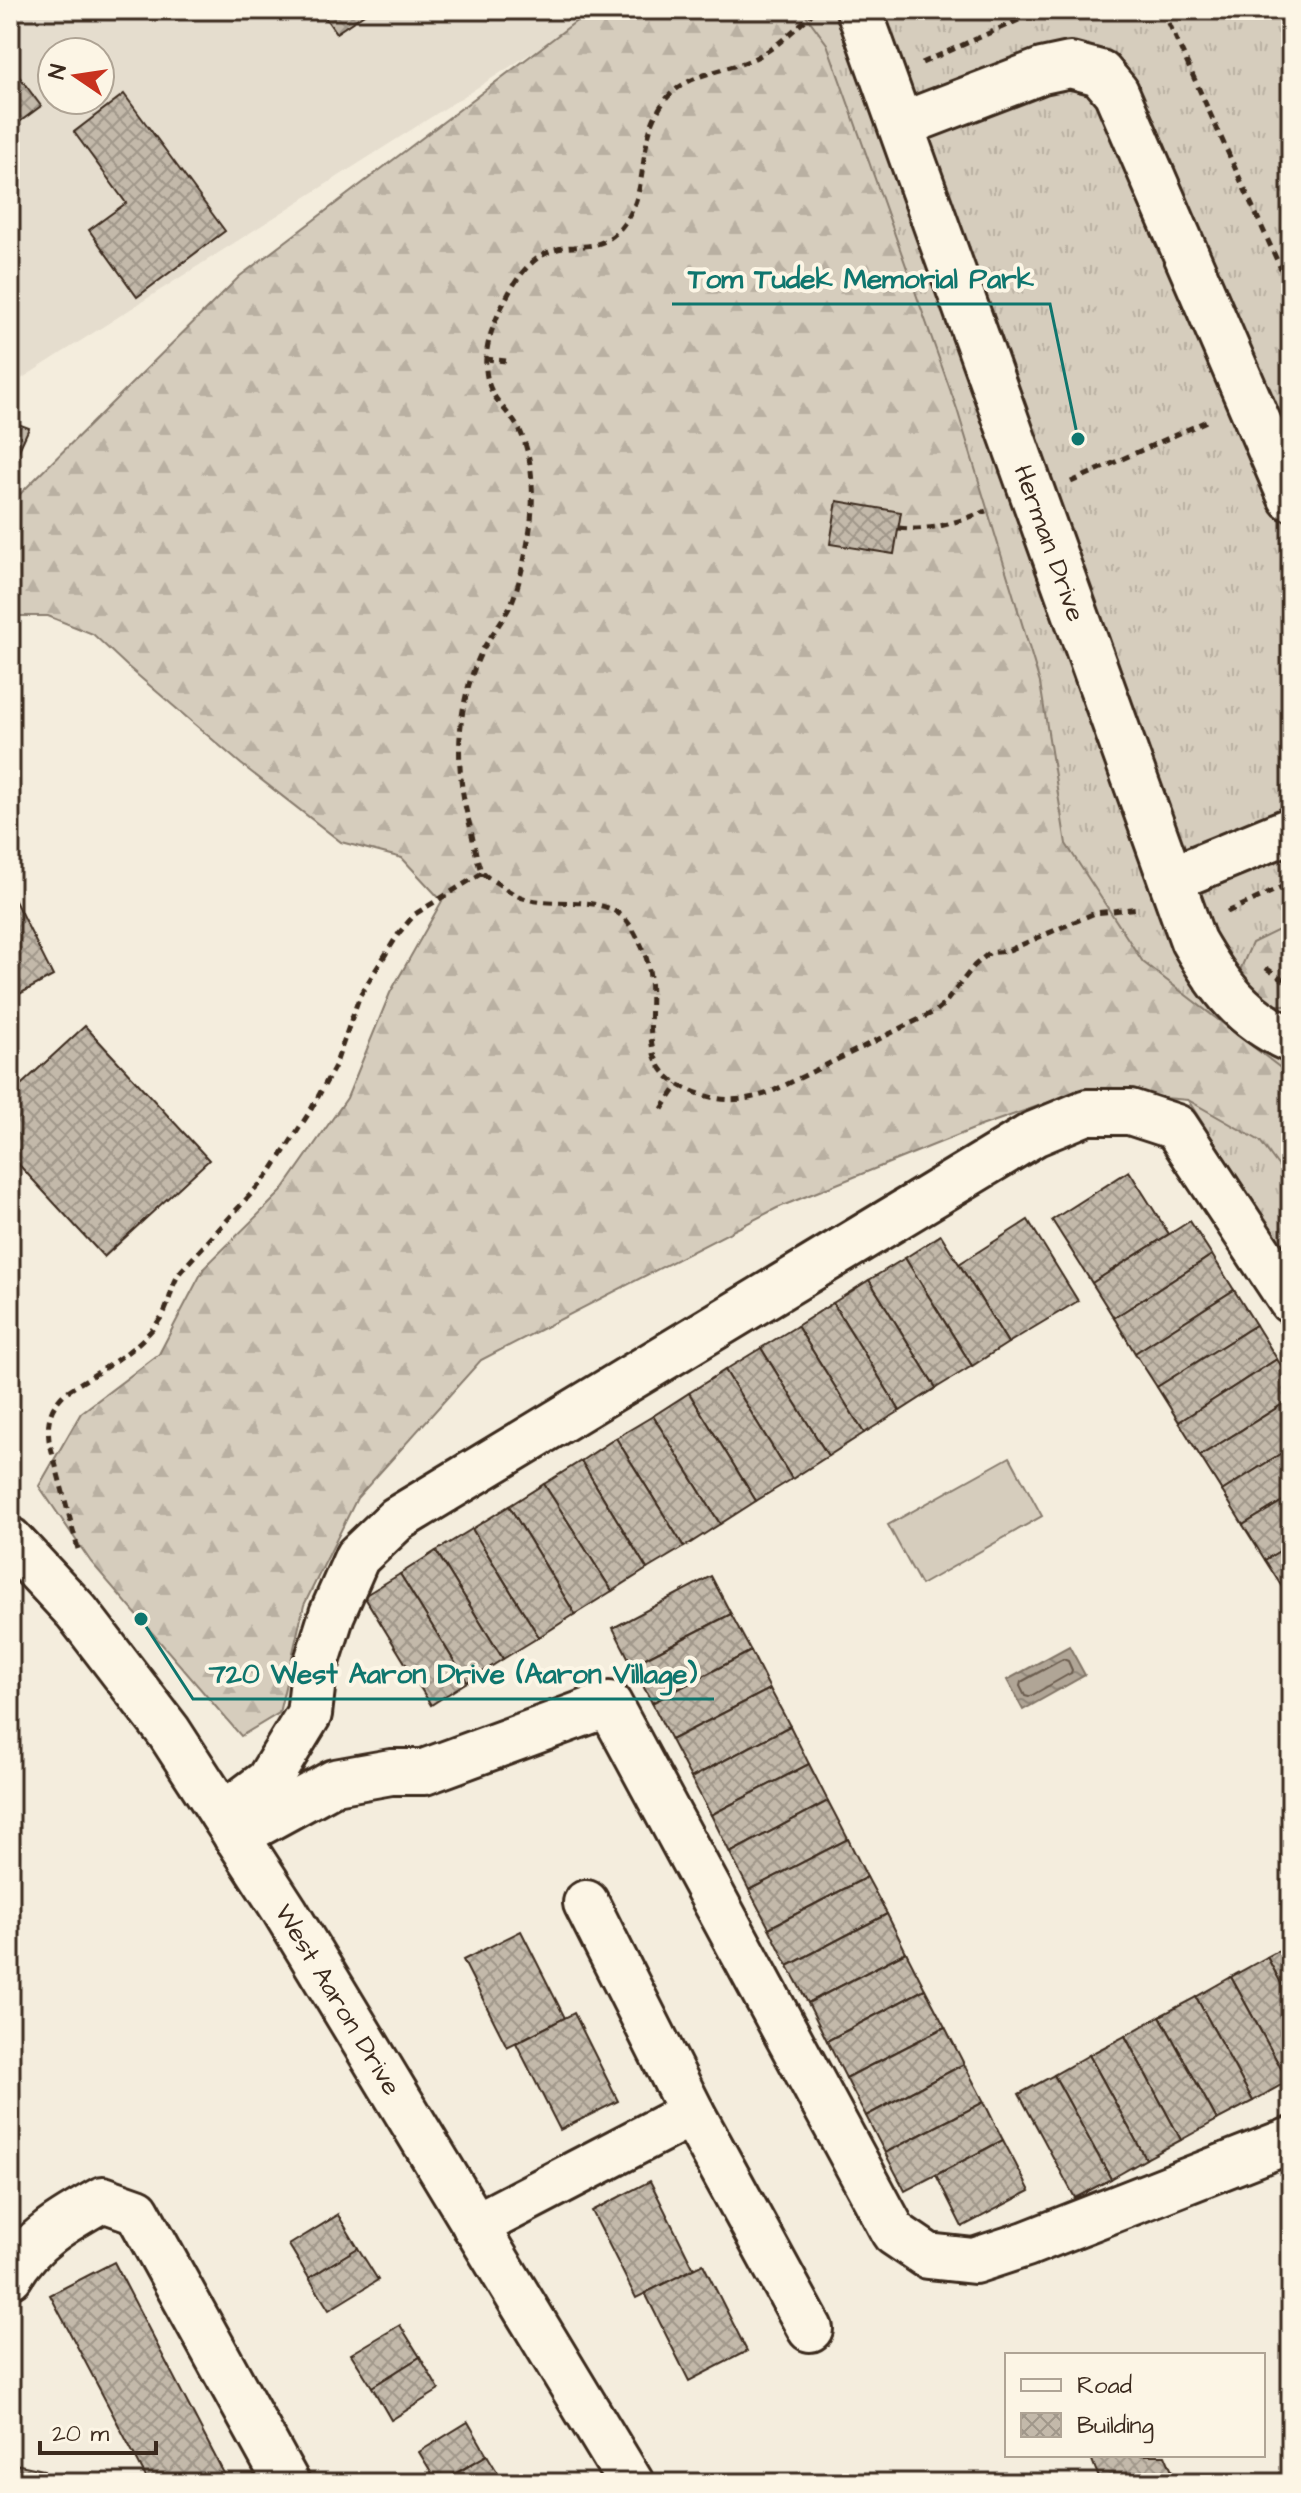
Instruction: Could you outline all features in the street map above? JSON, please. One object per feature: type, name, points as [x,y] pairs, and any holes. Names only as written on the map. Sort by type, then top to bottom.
[{"type":"street","name":"Herman Drive","points":[[859,10],[901,125],[1156,894],[1193,941],[1217,983],[1247,1014],[1291,1040]]},
{"type":"street","points":[[901,125],[1042,71],[1070,65],[1100,73],[1116,92],[1291,498]]},
{"type":"street","points":[[1156,894],[1291,830]]},
{"type":"street","points":[[229,1825],[268,1781],[309,1714],[314,1671],[332,1614],[357,1557],[397,1519],[1034,1134],[1087,1112],[1130,1112],[1176,1127],[1291,1301]]},
{"type":"street","name":"West Aaron Drive","points":[[10,1540],[77,1612],[169,1732],[293,1924],[631,2483]]},
{"type":"street","points":[[229,1825],[335,1782],[391,1772],[424,1772],[609,1704],[894,2233],[928,2256],[974,2261],[1013,2249],[1291,2140]]},
{"type":"street","points":[[309,1714],[325,1747],[364,1777]]},
{"type":"street","points":[[586,1903],[692,2113],[810,2329]]},
{"type":"street","points":[[475,2226],[692,2113]]},
{"type":"street","points":[[10,2276],[18,2262],[55,2226],[103,2199],[137,2211],[287,2483]]},
{"type":"path","points":[[814,10],[763,54],[690,79],[672,92],[662,104],[649,132],[636,208],[611,238],[586,247],[557,249],[530,262],[508,295],[494,326],[485,359],[485,374],[493,394],[521,433],[533,488],[529,536],[519,581],[511,603],[480,656],[460,720],[462,797],[482,873],[528,900],[601,906],[620,914],[631,926],[649,965],[652,994],[650,1039],[659,1068],[678,1085],[722,1101],[749,1099],[771,1092],[936,1011],[989,953],[1007,951],[1095,913],[1156,894]]},
{"type":"path","points":[[921,63],[1041,10]]},
{"type":"path","points":[[1163,10],[1291,291]]},
{"type":"path","points":[[485,359],[506,361]]},
{"type":"path","points":[[1063,485],[1213,419]]},
{"type":"path","points":[[899,528],[934,528],[986,511]]},
{"type":"path","points":[[78,1549],[49,1440],[48,1423],[55,1402],[135,1346],[161,1318],[174,1280],[270,1173],[309,1113],[335,1066],[360,995],[399,933],[415,914],[482,873]]},
{"type":"path","points":[[1222,901],[1227,912],[1291,883]]},
{"type":"path","points":[[1262,965],[1291,985]]},
{"type":"path","points":[[662,1109],[678,1085]]},
{"type":"shaded area","points":[[10,10],[591,10],[558,36],[10,386]]},
{"type":"green space","points":[[591,10],[802,10],[827,44],[957,409],[1040,683],[1066,844],[1143,962],[1291,1076],[1291,1183],[1260,1141],[1188,1100],[1081,1091],[981,1126],[777,1208],[481,1360],[357,1498],[304,1605],[279,1713],[241,1736],[91,1562],[39,1486],[81,1413],[159,1354],[204,1268],[281,1192],[347,1098],[390,993],[442,901],[402,858],[341,842],[241,764],[93,634],[48,616],[10,616],[10,504],[240,276]]},
{"type":"green space","points":[[722,10],[1291,10],[1291,1261],[1121,996]]},
{"type":"green space","points":[[1291,924],[1291,1005],[1265,1005],[1237,977],[1252,943]]},
{"type":"green space","points":[[1010,1457],[1042,1516],[921,1585],[888,1525]]},
{"type":"water","points":[[1069,1646],[1085,1675],[1023,1710],[1007,1680]]},
{"type":"building","points":[[320,10],[370,10],[336,33]]},
{"type":"building","points":[[10,64],[36,99],[36,110],[10,129]]},
{"type":"building","points":[[124,94],[225,231],[137,297],[89,230],[126,203],[74,132],[95,116],[116,116],[116,100]]},
{"type":"building","points":[[10,421],[29,428],[14,461],[10,460]]},
{"type":"building","points":[[837,501],[901,512],[894,554],[830,544]]},
{"type":"building","points":[[10,891],[53,976],[10,999]]},
{"type":"building","points":[[85,1026],[209,1160],[104,1257],[10,1155],[10,1095]]},
{"type":"building","points":[[1129,1171],[1169,1234],[1092,1283],[1052,1220]]},
{"type":"building","points":[[1028,1220],[1078,1301],[1008,1343],[959,1264]]},
{"type":"building","points":[[1190,1221],[1212,1255],[1114,1318],[1092,1283]]},
{"type":"building","points":[[941,1235],[1008,1343],[972,1366],[905,1258]]},
{"type":"building","points":[[1212,1255],[1234,1290],[1135,1353],[1114,1318]]},
{"type":"building","points":[[905,1258],[972,1366],[936,1388],[869,1280]]},
{"type":"building","points":[[869,1280],[936,1388],[900,1411],[833,1303]]},
{"type":"building","points":[[1234,1290],[1256,1325],[1157,1387],[1135,1353]]},
{"type":"building","points":[[833,1303],[900,1411],[864,1433],[797,1326]]},
{"type":"building","points":[[1256,1325],[1277,1359],[1179,1422],[1157,1387]]},
{"type":"building","points":[[797,1326],[864,1433],[828,1456],[761,1348]]},
{"type":"building","points":[[761,1348],[828,1456],[792,1479],[725,1370]]},
{"type":"building","points":[[1277,1359],[1291,1381],[1291,1399],[1200,1456],[1179,1422]]},
{"type":"building","points":[[725,1370],[792,1479],[756,1501],[689,1393]]},
{"type":"building","points":[[689,1393],[756,1501],[720,1524],[653,1416]]},
{"type":"building","points":[[1291,1399],[1291,1447],[1222,1491],[1200,1456]]},
{"type":"building","points":[[653,1416],[720,1524],[684,1547],[616,1438]]},
{"type":"building","points":[[616,1438],[684,1547],[647,1569],[581,1461]]},
{"type":"building","points":[[1291,1447],[1291,1496],[1243,1525],[1222,1491]]},
{"type":"building","points":[[581,1461],[647,1569],[612,1591],[544,1484]]},
{"type":"building","points":[[544,1484],[612,1591],[575,1614],[509,1506]]},
{"type":"building","points":[[1291,1496],[1291,1544],[1265,1560],[1243,1525]]},
{"type":"building","points":[[509,1506],[575,1614],[539,1637],[472,1529]]},
{"type":"building","points":[[472,1529],[539,1637],[503,1659],[436,1551]]},
{"type":"building","points":[[1291,1544],[1291,1593],[1287,1595],[1265,1560]]},
{"type":"building","points":[[436,1551],[503,1659],[467,1682],[400,1574]]},
{"type":"building","points":[[400,1574],[467,1682],[431,1705],[364,1596]]},
{"type":"building","points":[[711,1576],[731,1614],[632,1665],[613,1628]]},
{"type":"building","points":[[731,1614],[751,1651],[652,1703],[632,1665]]},
{"type":"building","points":[[751,1651],[770,1689],[671,1740],[652,1703]]},
{"type":"building","points":[[770,1689],[790,1726],[691,1778],[671,1740]]},
{"type":"building","points":[[790,1726],[809,1764],[711,1815],[691,1778]]},
{"type":"building","points":[[809,1764],[828,1801],[730,1853],[711,1815]]},
{"type":"building","points":[[828,1801],[848,1839],[749,1890],[730,1853]]},
{"type":"building","points":[[848,1839],[867,1877],[769,1928],[749,1890]]},
{"type":"building","points":[[867,1877],[887,1914],[788,1966],[769,1928]]},
{"type":"building","points":[[887,1914],[906,1952],[808,2003],[788,1966]]},
{"type":"building","points":[[521,1931],[565,2018],[507,2047],[463,1960]]},
{"type":"building","points":[[1291,1944],[1291,2002],[1267,1957]]},
{"type":"building","points":[[906,1952],[925,1989],[827,2041],[808,2003]]},
{"type":"building","points":[[1267,1957],[1291,2002],[1291,2079],[1288,2081],[1231,1977]]},
{"type":"building","points":[[1231,1977],[1288,2081],[1253,2101],[1196,1997]]},
{"type":"building","points":[[925,1989],[945,2027],[846,2078],[827,2041]]},
{"type":"building","points":[[1196,1997],[1253,2101],[1217,2120],[1160,2016]]},
{"type":"building","points":[[574,2013],[618,2101],[560,2130],[516,2043]]},
{"type":"building","points":[[1160,2016],[1217,2120],[1181,2140],[1125,2036]]},
{"type":"building","points":[[945,2027],[964,2064],[866,2116],[846,2078]]},
{"type":"building","points":[[1125,2036],[1181,2140],[1146,2159],[1089,2055]]},
{"type":"building","points":[[1089,2055],[1146,2159],[1111,2179],[1054,2075]]},
{"type":"building","points":[[964,2064],[984,2102],[885,2153],[866,2116]]},
{"type":"building","points":[[1054,2075],[1111,2179],[1075,2198],[1019,2094]]},
{"type":"building","points":[[984,2102],[1003,2140],[905,2191],[885,2153]]},
{"type":"building","points":[[1003,2140],[1030,2191],[962,2227],[936,2175]]},
{"type":"building","points":[[650,2181],[694,2269],[636,2298],[592,2211]]},
{"type":"building","points":[[338,2215],[358,2248],[309,2278],[289,2245]]},
{"type":"building","points":[[358,2248],[378,2280],[329,2310],[309,2278]]},
{"type":"building","points":[[114,2262],[229,2483],[149,2483],[50,2295]]},
{"type":"building","points":[[703,2264],[747,2351],[689,2381],[645,2293]]},
{"type":"building","points":[[400,2325],[420,2357],[372,2387],[351,2354]]},
{"type":"building","points":[[420,2357],[439,2390],[391,2420],[372,2387]]},
{"type":"building","points":[[468,2422],[487,2455],[438,2483],[419,2452]]},
{"type":"building","points":[[487,2455],[504,2483],[441,2483]]},
{"type":"building","points":[[1091,2457],[1166,2457],[1177,2483],[1101,2483]]},
{"type":"building","points":[[10,2463],[44,2470],[41,2483],[10,2483]]},
{"type":"place","name":"Tom Tudek Memorial Park","points":[[1078,439]]},
{"type":"place","name":"720 West Aaron Drive (Aaron Village)","points":[[141,1619]]}]
